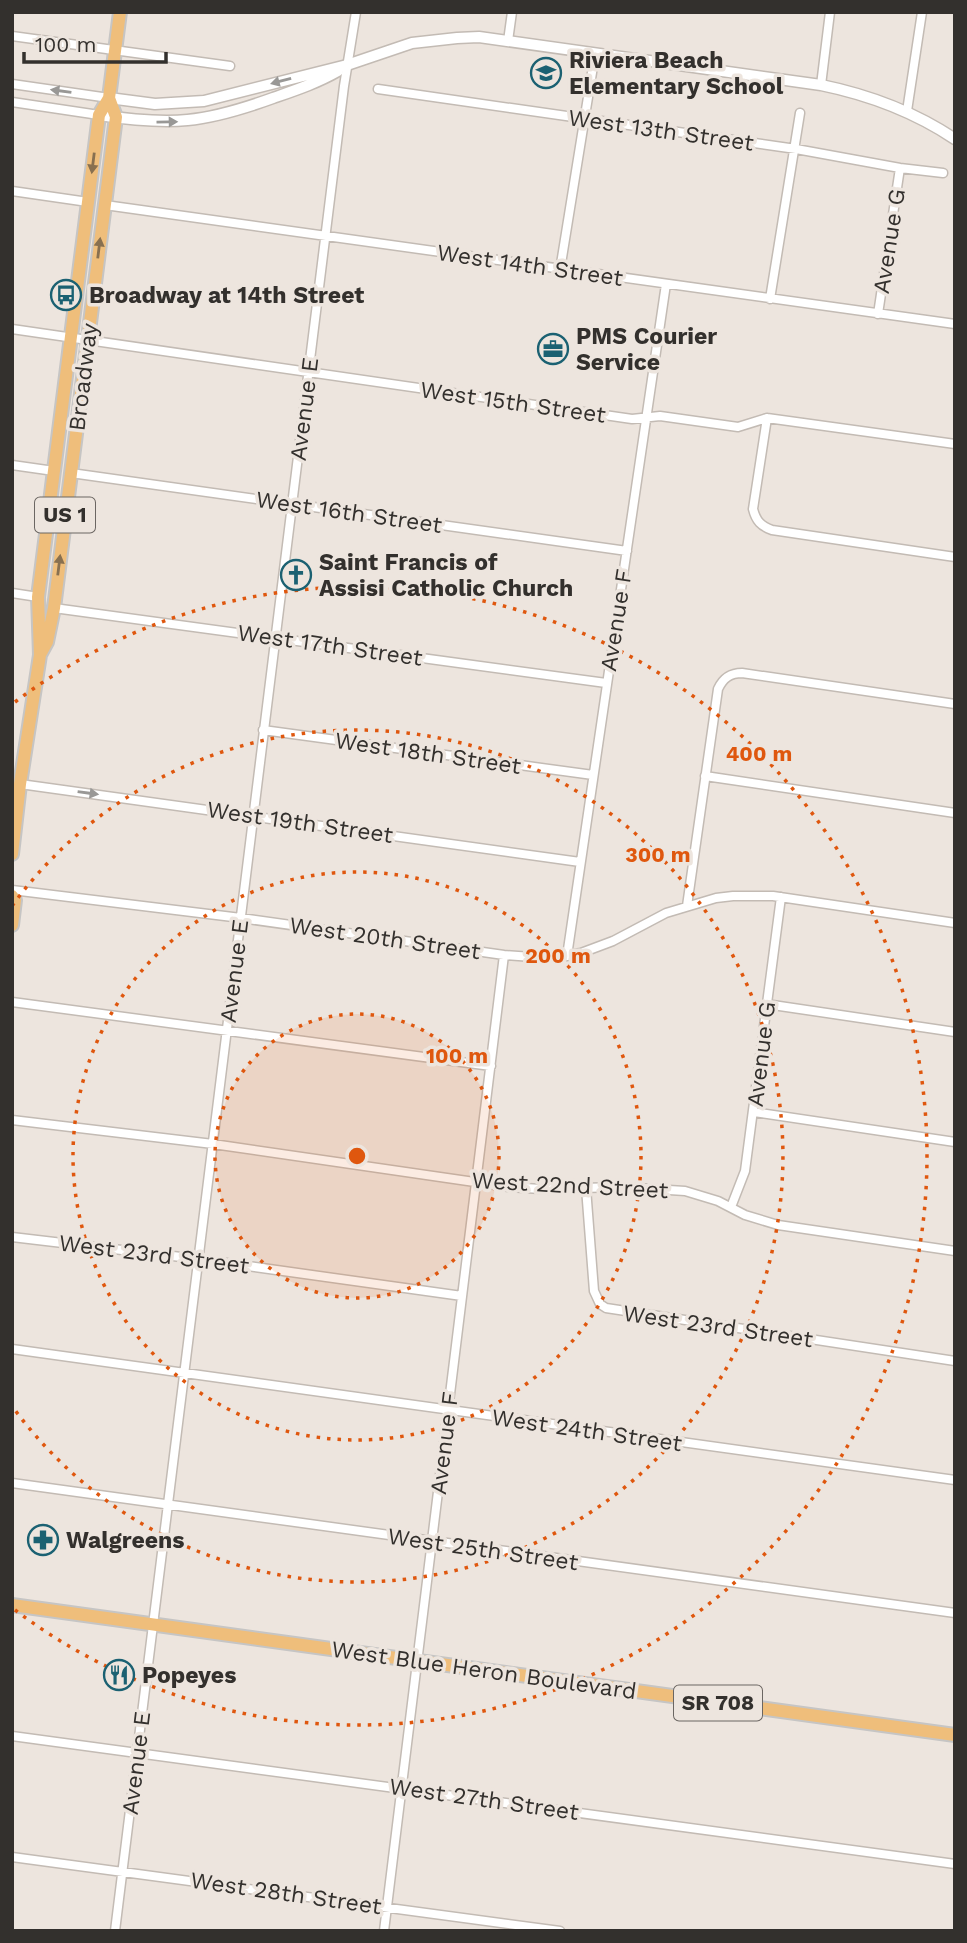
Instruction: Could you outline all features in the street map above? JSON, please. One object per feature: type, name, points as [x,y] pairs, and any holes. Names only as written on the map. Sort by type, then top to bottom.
[{"type":"main road","name":"Broadway","points":[[12,854],[40,655],[38,597],[99,115],[109,98],[120,12]]},
{"type":"main road","name":"Broadway","points":[[40,655],[47,642],[54,608],[116,117],[109,98]]},
{"type":"main road","points":[[12,896],[15,900],[12,925]]},
{"type":"main road","name":"West Blue Heron Boulevard","points":[[12,1605],[955,1735]]},
{"type":"street","name":"Avenue E","points":[[115,1931],[263,730],[347,65],[356,12]]},
{"type":"street","points":[[508,41],[512,12]]},
{"type":"street","points":[[821,85],[830,12]]},
{"type":"street","points":[[907,111],[922,12]]},
{"type":"street","points":[[12,37],[230,66]]},
{"type":"street","points":[[12,84],[155,104],[188,103],[347,65],[412,43],[479,37],[862,93],[907,111],[955,139]]},
{"type":"street","points":[[560,270],[595,54]]},
{"type":"street","points":[[12,102],[163,122],[213,117],[319,82],[347,65]]},
{"type":"street","name":"West 13th Street","points":[[378,89],[796,149],[943,173]]},
{"type":"street","points":[[770,299],[800,113]]},
{"type":"street","name":"Avenue G","points":[[878,314],[900,168]]},
{"type":"street","points":[[12,191],[88,202]]},
{"type":"street","name":"West 14th Street","points":[[105,205],[955,324]]},
{"type":"street","name":"Avenue F","points":[[567,956],[666,284]]},
{"type":"street","name":"West 15th Street","points":[[12,329],[632,419],[660,416],[738,427],[766,418],[955,444]]},
{"type":"street","points":[[766,418],[753,509],[763,527],[955,557]]},
{"type":"street","points":[[12,465],[54,471]]},
{"type":"street","name":"West 16th Street","points":[[71,473],[627,551]]},
{"type":"street","points":[[12,593],[38,597]]},
{"type":"street","name":"West 17th Street","points":[[54,608],[606,683]]},
{"type":"street","points":[[687,906],[718,689],[725,677],[742,673],[955,704]]},
{"type":"street","name":"West 18th Street","points":[[263,730],[593,775]]},
{"type":"street","points":[[705,776],[955,813]]},
{"type":"street","name":"West 19th Street","points":[[20,784],[580,862]]},
{"type":"street","name":"West 20th Street","points":[[12,890],[241,918],[504,955],[546,958],[594,949],[657,916],[716,898],[733,896],[781,897],[955,923]]},
{"type":"street","name":"Avenue G","points":[[731,1207],[745,1171],[781,897]]},
{"type":"street","name":"Avenue F","points":[[384,1931],[504,955]]},
{"type":"street","points":[[12,1002],[491,1066]]},
{"type":"street","points":[[766,1004],[955,1032]]},
{"type":"street","points":[[754,1112],[955,1142]]},
{"type":"street","name":"West 22nd Street","points":[[12,1120],[213,1144],[476,1183],[541,1189],[621,1186],[685,1191],[778,1225],[955,1251]]},
{"type":"street","name":"West 23rd Street","points":[[586,1188],[594,1291],[600,1304],[606,1308],[955,1361]]},
{"type":"street","name":"West 23rd Street","points":[[12,1237],[198,1259],[462,1296]]},
{"type":"street","name":"West 24th Street","points":[[12,1349],[955,1480]]},
{"type":"street","name":"West 25th Street","points":[[12,1483],[955,1613]]},
{"type":"street","name":"West 27th Street","points":[[12,1736],[955,1864]]},
{"type":"street","name":"West 28th Street","points":[[12,1857],[560,1931]]},
{"type":"place","name":"Riviera Beach Elementary School","points":[[546,73]]},
{"type":"place","name":"Broadway at 14th Street","points":[[66,295]]},
{"type":"place","name":"PMS Courier Service","points":[[553,349]]},
{"type":"place","name":"Saint Francis of Assisi Catholic Church","points":[[296,575]]},
{"type":"place","name":"Walgreens","points":[[43,1540]]},
{"type":"place","name":"Popeyes","points":[[119,1675]]}]
